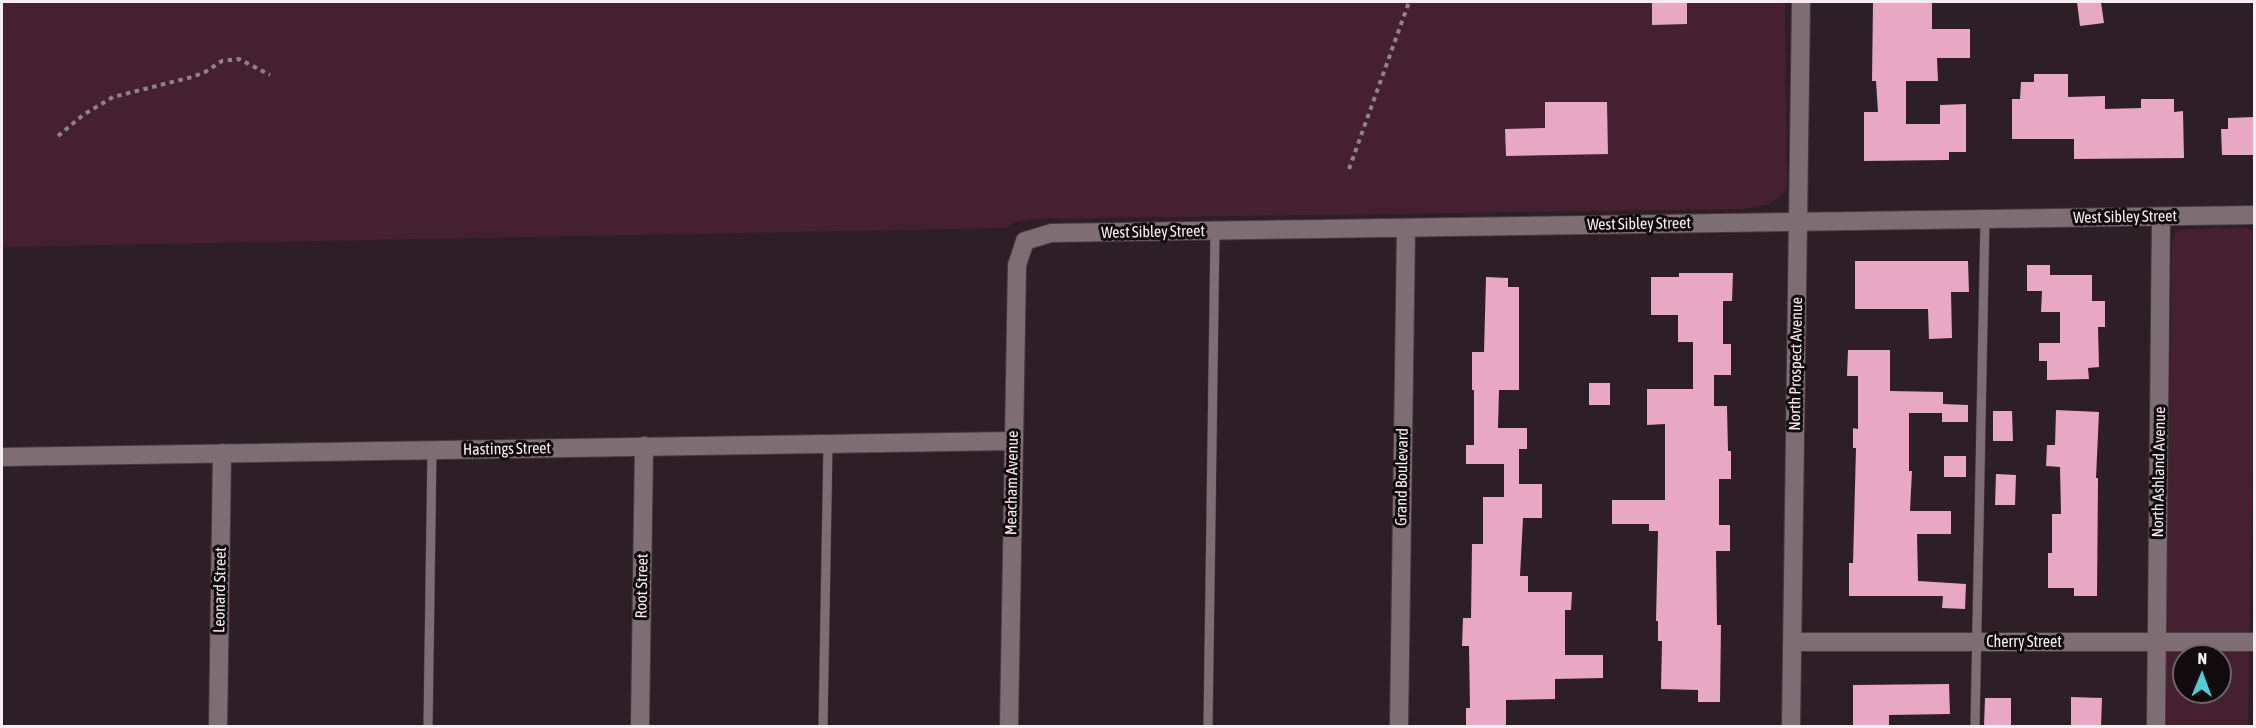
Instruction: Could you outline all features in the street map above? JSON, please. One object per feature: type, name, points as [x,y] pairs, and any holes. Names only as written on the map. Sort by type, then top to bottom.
[{"type":"street","name":"North Prospect Avenue","points":[[1791,726],[1801,2]]},
{"type":"street","name":"West Sibley Street","points":[[1025,241],[1051,233],[2254,215]]},
{"type":"street","name":"North Ashland Avenue","points":[[2156,726],[2161,217]]},
{"type":"street","name":"Grand Boulevard","points":[[1399,726],[1406,228]]},
{"type":"street","name":"Meacham Avenue","points":[[1009,726],[1012,441],[1017,264],[1025,241]]},
{"type":"street","name":"Hastings Street","points":[[2,457],[1012,441]]},
{"type":"street","name":"Root Street","points":[[640,726],[644,446]]},
{"type":"street","name":"Leonard Street","points":[[218,726],[222,453]]},
{"type":"street","name":"Cherry Street","points":[[1793,642],[2254,642]]},
{"type":"lane","points":[[1975,726],[1985,219]]},
{"type":"lane","points":[[1208,726],[1215,231]]},
{"type":"lane","points":[[823,726],[828,444]]},
{"type":"lane","points":[[429,726],[432,450]]},
{"type":"path","points":[[1349,169],[1409,2]]},
{"type":"path","points":[[58,136],[82,115],[113,97],[192,77],[222,61],[239,59],[270,75]]},
{"type":"shaded area","points":[[2,2],[1785,2],[1787,184],[1784,193],[1769,204],[1744,209],[1031,219],[1012,223],[1007,228],[2,247]]},
{"type":"shaded area","points":[[2246,228],[2254,231],[2254,413],[2248,726],[2165,726],[2172,241],[2175,233],[2183,229]]},
{"type":"building","points":[[1652,2],[1687,2],[1687,24],[1652,25]]},
{"type":"building","points":[[1873,2],[1932,2],[1932,29],[1970,29],[1970,58],[1937,58],[1938,81],[1906,81],[1906,124],[1940,124],[1940,105],[1966,104],[1966,152],[1949,152],[1949,160],[1864,161],[1864,112],[1878,112],[1876,81],[1872,81]]},
{"type":"building","points":[[2077,2],[2101,2],[2104,23],[2080,26]]},
{"type":"building","points":[[2034,74],[2068,74],[2068,97],[2105,96],[2105,109],[2141,108],[2141,99],[2174,99],[2174,112],[2183,111],[2184,158],[2074,159],[2074,139],[2012,139],[2012,99],[2020,99],[2021,82],[2034,82]]},
{"type":"building","points":[[1545,102],[1607,102],[1608,154],[1506,156],[1505,129],[1545,128]]},
{"type":"building","points":[[2254,117],[2254,155],[2222,155],[2221,129],[2228,129],[2228,118]]},
{"type":"building","points":[[1855,261],[1968,261],[1969,292],[1951,292],[1952,338],[1929,339],[1928,309],[1855,309]]},
{"type":"building","points":[[2027,265],[2050,265],[2050,275],[2092,275],[2092,301],[2105,301],[2105,327],[2098,327],[2099,367],[2088,368],[2089,379],[2047,380],[2047,361],[2039,361],[2039,343],[2060,343],[2060,312],[2041,312],[2042,291],[2027,291]]},
{"type":"building","points":[[1679,273],[1733,273],[1732,301],[1723,301],[1723,344],[1731,344],[1731,375],[1714,375],[1714,406],[1727,406],[1728,451],[1731,451],[1731,479],[1719,479],[1719,525],[1730,525],[1730,551],[1716,551],[1717,625],[1721,625],[1720,702],[1698,702],[1698,690],[1661,689],[1662,641],[1658,641],[1658,621],[1656,621],[1658,531],[1649,531],[1649,524],[1612,524],[1612,500],[1665,500],[1665,424],[1647,425],[1647,389],[1693,389],[1693,342],[1678,342],[1678,315],[1651,315],[1651,277],[1679,277]]},
{"type":"building","points":[[1486,277],[1508,278],[1508,287],[1519,287],[1519,390],[1499,390],[1498,428],[1527,428],[1527,449],[1519,449],[1519,484],[1542,484],[1542,518],[1523,518],[1520,576],[1528,576],[1528,592],[1572,592],[1571,610],[1565,610],[1565,655],[1603,655],[1603,678],[1555,679],[1555,699],[1506,700],[1506,726],[1466,726],[1466,708],[1470,708],[1469,646],[1462,646],[1463,618],[1471,618],[1472,544],[1483,544],[1483,497],[1504,497],[1504,464],[1466,464],[1466,445],[1474,445],[1472,352],[1484,352]]},
{"type":"building","points":[[1848,350],[1890,350],[1890,391],[1943,392],[1943,404],[1968,405],[1968,422],[1942,422],[1942,413],[1909,413],[1909,471],[1912,471],[1910,511],[1951,511],[1951,534],[1917,534],[1918,581],[1966,584],[1965,609],[1942,608],[1943,596],[1849,596],[1849,563],[1853,563],[1856,448],[1853,448],[1853,428],[1858,429],[1858,376],[1847,376]]},
{"type":"building","points":[[1589,383],[1610,383],[1610,405],[1589,405]]},
{"type":"building","points":[[2056,410],[2099,412],[2096,478],[2098,478],[2097,596],[2074,596],[2074,588],[2048,588],[2048,553],[2052,553],[2052,514],[2061,514],[2060,467],[2046,466],[2047,445],[2055,445]]},
{"type":"building","points":[[1993,411],[2012,411],[2013,441],[1993,441]]},
{"type":"building","points":[[1944,456],[1966,456],[1966,477],[1944,477]]},
{"type":"building","points":[[1996,474],[2016,475],[2015,505],[1995,505]]},
{"type":"building","points":[[1949,684],[1950,714],[1889,715],[1889,726],[1853,726],[1853,685]]},
{"type":"building","points":[[2071,697],[2102,698],[2101,726],[2071,726]]},
{"type":"building","points":[[1985,698],[2011,698],[2011,726],[1984,726]]}]
